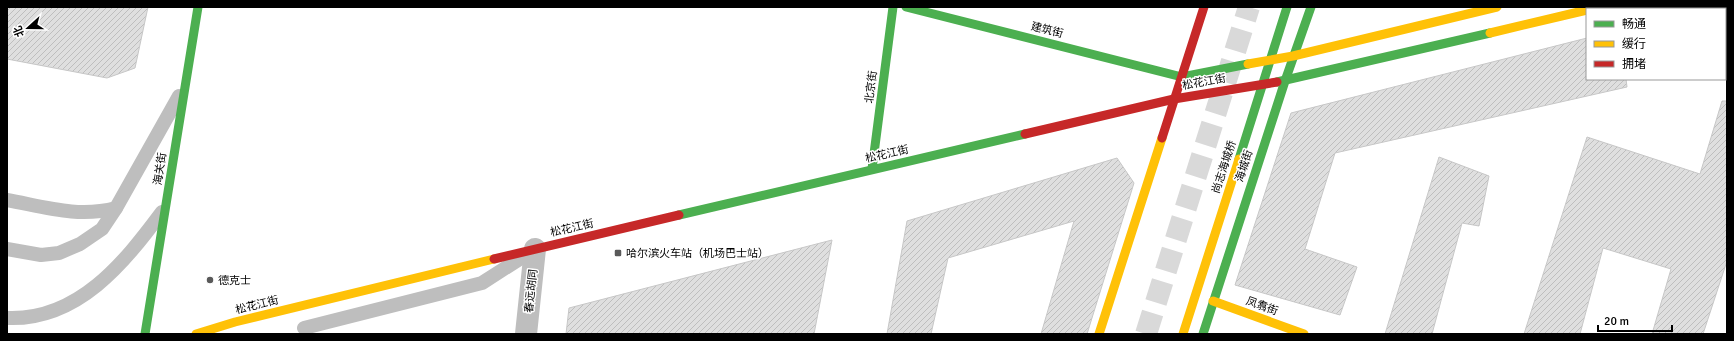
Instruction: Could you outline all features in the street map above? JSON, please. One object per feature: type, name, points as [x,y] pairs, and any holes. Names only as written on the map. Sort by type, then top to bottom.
[{"type":"street","name":"海关街","points":[[145,334],[198,7]]},
{"type":"street","name":"北京街","points":[[872,169],[894,7]]},
{"type":"street","name":"建筑街","points":[[906,7],[1182,77]]},
{"type":"street","points":[[1099,334],[1204,7]]},
{"type":"street","name":"尚志海城桥","points":[[1183,334],[1287,7]]},
{"type":"street","name":"海城街","points":[[1203,334],[1293,56],[1311,7]]},
{"type":"street","name":"松花江街","points":[[1182,77],[1293,56],[1497,7]]},
{"type":"street","name":"松花江街","points":[[196,334],[235,322],[872,169],[1174,100],[1285,81],[1586,10]]},
{"type":"street","name":"春远胡同","points":[[526,334],[535,249]]},
{"type":"street","name":"凤翥街","points":[[1213,301],[1304,334]]},
{"type":"lane","points":[[7,249],[41,255],[59,253],[80,244],[102,228],[116,208],[185,85]]},
{"type":"lane","points":[[7,200],[78,213],[103,212],[116,208]]},
{"type":"lane","points":[[7,318],[33,317],[67,305],[84,296],[106,279],[124,261],[165,209]]},
{"type":"lane","points":[[304,328],[482,283],[535,249]]},
{"type":"building","points":[[7,7],[148,7],[135,68],[107,78],[7,59]]},
{"type":"building","points":[[1586,38],[1586,80],[1626,80],[1627,87],[1335,153],[1305,249],[1357,267],[1340,315],[1235,285],[1291,113]]},
{"type":"building","points":[[1722,101],[1727,101],[1727,261],[1703,334],[1652,334],[1671,269],[1603,248],[1580,334],[1524,334],[1587,137],[1700,174]]},
{"type":"building","points":[[1439,157],[1489,176],[1479,226],[1462,223],[1432,334],[1385,334]]},
{"type":"building","points":[[1117,158],[1134,183],[1087,334],[1041,334],[1074,221],[948,258],[931,334],[887,334],[907,221]]},
{"type":"building","points":[[832,240],[814,334],[566,334],[569,308]]},
{"type":"tunnel","points":[[1146,334],[1249,7]]},
{"type":"traffic: fast","points":[[145,334],[198,7]]},
{"type":"traffic: fast","points":[[872,169],[893,7]]},
{"type":"traffic: fast","points":[[906,7],[1182,77],[1248,64]]},
{"type":"traffic: fast","points":[[1239,159],[1287,7]]},
{"type":"traffic: fast","points":[[1203,334],[1285,81],[1311,7]]},
{"type":"traffic: fast","points":[[1277,82],[1490,33]]},
{"type":"traffic: fast","points":[[679,215],[1025,134]]},
{"type":"traffic: slow","points":[[1248,64],[1293,56],[1497,7]]},
{"type":"traffic: slow","points":[[1490,33],[1586,10]]},
{"type":"traffic: slow","points":[[1099,334],[1162,138]]},
{"type":"traffic: slow","points":[[1183,334],[1239,159]]},
{"type":"traffic: slow","points":[[196,334],[235,322],[494,259]]},
{"type":"traffic: slow","points":[[1213,301],[1304,334]]},
{"type":"traffic: jam","points":[[1162,138],[1204,7]]},
{"type":"traffic: jam","points":[[1025,134],[1174,99],[1277,82]]},
{"type":"traffic: jam","points":[[494,259],[679,215]]},
{"type":"place","name":"哈尔滨火车站（机场巴士站）","points":[[618,253]]},
{"type":"place","name":"德克士","points":[[210,280]]}]
